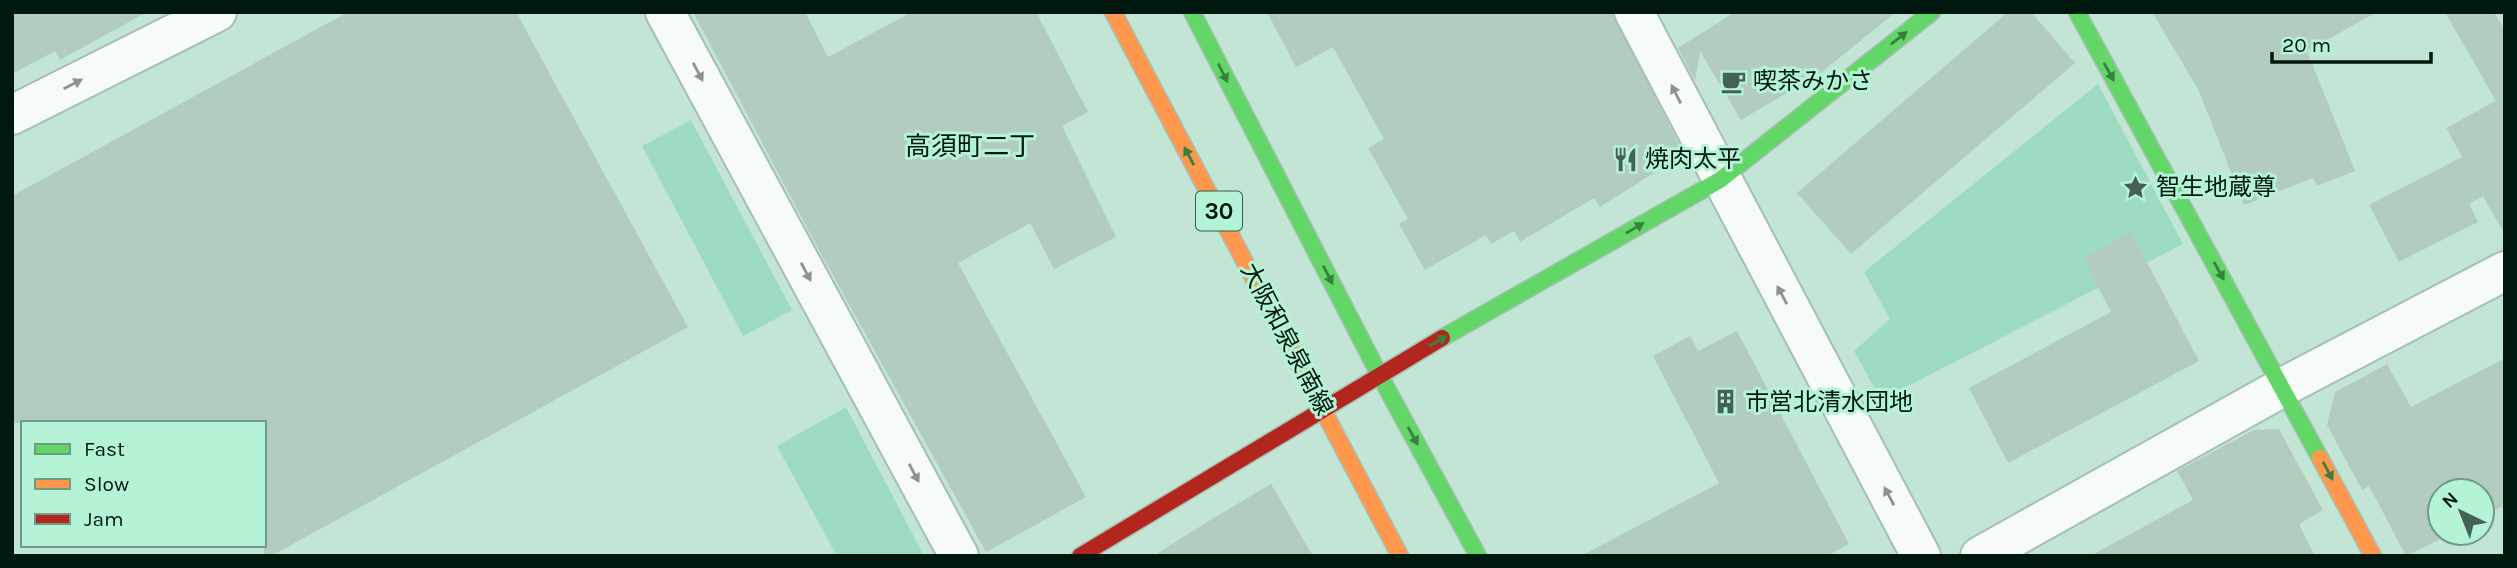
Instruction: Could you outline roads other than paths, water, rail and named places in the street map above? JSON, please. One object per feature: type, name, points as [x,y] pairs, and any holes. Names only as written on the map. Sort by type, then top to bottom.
[{"type":"street","points":[[12,115],[217,12]]},
{"type":"street","points":[[666,12],[959,556]]},
{"type":"street","name":"大阪和泉泉南線","points":[[1113,12],[1400,556]]},
{"type":"street","points":[[1192,12],[1380,376],[1478,556]]},
{"type":"street","points":[[1634,12],[1720,180],[1921,556]]},
{"type":"street","points":[[1080,556],[1380,376],[1720,180],[1932,12]]},
{"type":"street","points":[[2077,12],[2373,556]]},
{"type":"street","points":[[1980,556],[2283,387],[2505,271]]},
{"type":"place","name":"喫茶みかさ","points":[[1733,81]]},
{"type":"place","name":"焼肉太平","points":[[1625,159]]},
{"type":"place","name":"智生地蔵尊","points":[[2136,187]]},
{"type":"place","name":"市営北清水団地","points":[[1725,402]]},
{"type":"district","name":"高須町二丁","points":[[970,146]]}]
